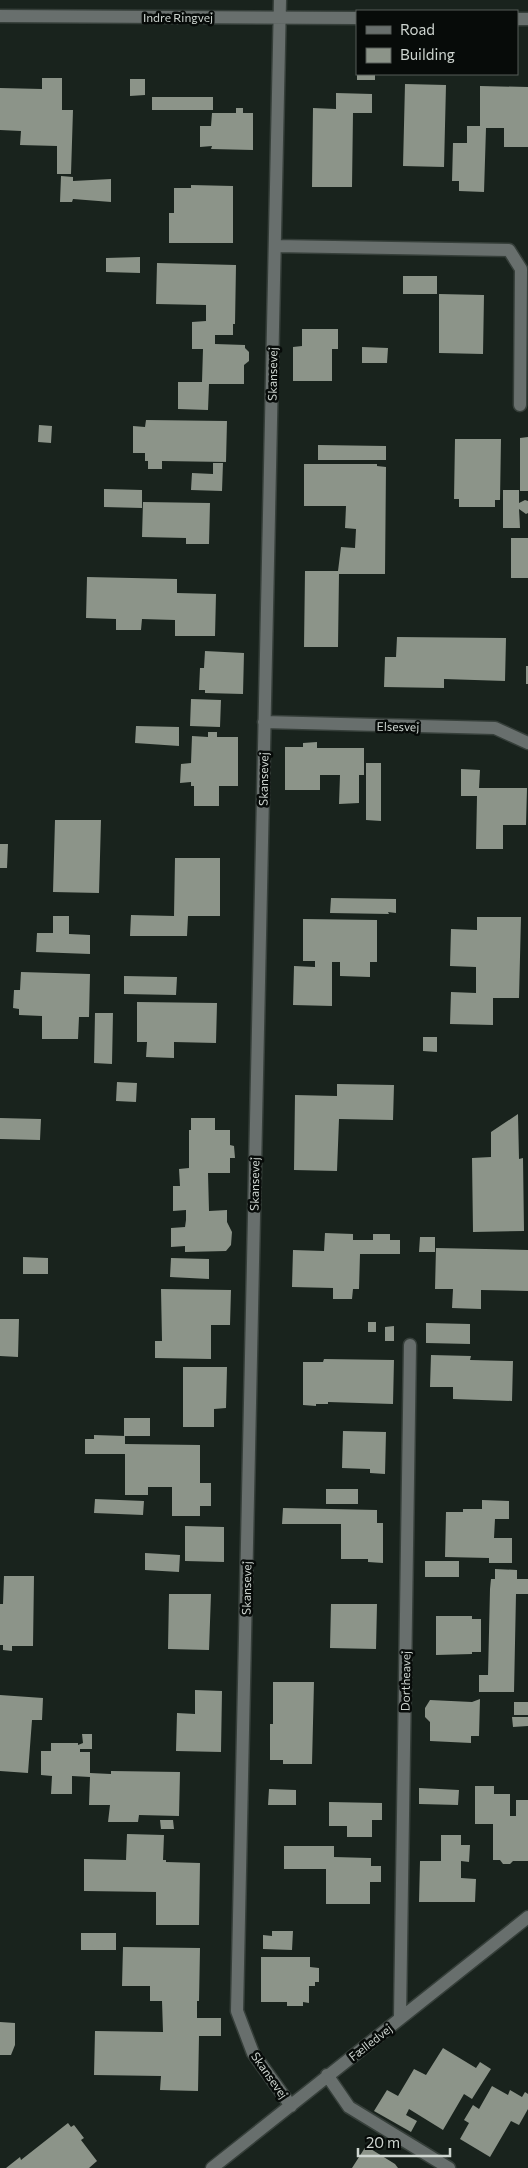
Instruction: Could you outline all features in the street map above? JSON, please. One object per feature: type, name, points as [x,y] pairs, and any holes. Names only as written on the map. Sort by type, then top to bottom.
[{"type":"street","name":"Skansevej","points":[[280,0],[237,2011],[254,2053],[291,2106]]},
{"type":"street","name":"Indre Ringvej","points":[[0,16],[356,18]]},
{"type":"street","points":[[274,246],[509,250],[521,269],[520,405]]},
{"type":"street","name":"Elsesvej","points":[[264,722],[495,728],[528,743]]},
{"type":"street","name":"Dortheavej","points":[[400,2017],[410,1345]]},
{"type":"street","name":"Fælledvej","points":[[212,2168],[528,1917]]},
{"type":"street","points":[[327,2075],[348,2107],[449,2168]]},
{"type":"building","points":[[357,75],[375,75],[375,80],[357,80]]},
{"type":"building","points":[[42,78],[62,78],[62,110],[73,110],[71,174],[57,174],[57,146],[20,145],[21,131],[0,130],[0,88],[42,89]]},
{"type":"building","points":[[130,79],[145,79],[145,95],[130,96]]},
{"type":"building","points":[[405,84],[446,85],[444,167],[403,166]]},
{"type":"building","points":[[480,86],[528,87],[528,147],[504,147],[504,128],[486,128],[484,192],[459,191],[459,181],[452,181],[453,143],[467,143],[467,126],[480,126]]},
{"type":"building","points":[[336,93],[372,94],[372,113],[353,113],[352,187],[312,187],[313,108],[336,109]]},
{"type":"building","points":[[152,97],[213,97],[213,110],[152,110]]},
{"type":"building","points":[[236,108],[243,108],[243,113],[253,113],[253,150],[211,149],[212,146],[200,147],[200,126],[211,126],[212,113],[236,113]]},
{"type":"building","points":[[61,176],[73,177],[73,181],[111,179],[111,202],[73,199],[72,202],[60,202]]},
{"type":"building","points":[[191,185],[233,186],[233,243],[169,243],[169,213],[174,213],[174,188],[191,188]]},
{"type":"building","points":[[140,257],[140,273],[106,272],[106,258]]},
{"type":"building","points":[[157,263],[236,265],[235,324],[233,324],[233,335],[215,335],[215,344],[245,345],[249,352],[249,361],[244,365],[244,384],[209,384],[208,410],[178,409],[178,382],[202,382],[203,349],[192,349],[192,322],[206,321],[206,305],[156,304]]},
{"type":"building","points":[[403,276],[437,276],[437,294],[403,294]]},
{"type":"building","points":[[439,294],[484,295],[483,354],[439,353]]},
{"type":"building","points":[[302,329],[338,329],[338,349],[332,349],[332,381],[293,381],[293,347],[302,346]]},
{"type":"building","points":[[362,347],[388,348],[387,363],[362,363]]},
{"type":"building","points":[[146,420],[227,421],[226,462],[162,461],[162,469],[148,469],[145,453],[133,453],[133,426],[145,427]]},
{"type":"building","points":[[39,425],[52,426],[51,443],[38,442]]},
{"type":"building","points":[[528,437],[528,491],[520,491],[520,438]]},
{"type":"building","points":[[455,439],[501,439],[500,500],[495,500],[495,507],[459,507],[459,499],[454,499]]},
{"type":"building","points":[[318,445],[386,446],[386,460],[318,460]]},
{"type":"building","points":[[213,463],[223,463],[222,491],[191,490],[192,473],[213,474]]},
{"type":"building","points":[[304,464],[377,464],[377,466],[386,467],[385,574],[339,574],[338,647],[304,647],[305,571],[338,571],[341,547],[355,548],[356,529],[345,528],[346,506],[304,506]]},
{"type":"building","points":[[104,489],[142,490],[142,508],[104,507]]},
{"type":"building","points":[[503,490],[519,490],[519,503],[525,500],[528,501],[528,513],[526,514],[519,509],[520,528],[503,528]]},
{"type":"building","points":[[143,502],[210,503],[209,544],[186,544],[186,538],[142,537]]},
{"type":"building","points":[[511,538],[528,538],[528,578],[511,578]]},
{"type":"building","points":[[87,577],[177,579],[177,593],[216,594],[215,636],[175,636],[175,620],[142,619],[141,630],[116,630],[116,619],[86,618]]},
{"type":"building","points":[[397,637],[506,638],[505,681],[444,679],[444,688],[384,687],[385,657],[396,657]]},
{"type":"building","points":[[205,651],[244,653],[243,694],[205,693],[205,690],[199,690],[200,668],[204,668]]},
{"type":"building","points":[[526,666],[528,666],[528,684],[526,684]]},
{"type":"building","points":[[191,699],[221,700],[220,727],[190,726]]},
{"type":"building","points":[[136,726],[179,727],[179,746],[135,743]]},
{"type":"building","points":[[208,732],[217,732],[217,737],[238,737],[238,786],[219,786],[219,806],[194,806],[194,786],[191,786],[191,782],[180,783],[181,764],[191,763],[192,736],[208,737]]},
{"type":"building","points":[[317,742],[317,748],[364,748],[364,775],[359,775],[359,803],[339,804],[340,775],[320,775],[320,790],[285,790],[285,747],[303,747],[303,743]]},
{"type":"building","points":[[366,763],[381,763],[381,821],[366,820]]},
{"type":"building","points":[[461,769],[480,770],[479,788],[527,788],[526,825],[503,825],[503,849],[476,849],[477,796],[461,796]]},
{"type":"building","points":[[55,820],[101,820],[99,893],[53,892]]},
{"type":"building","points":[[0,844],[8,844],[7,868],[0,868]]},
{"type":"building","points":[[175,858],[220,858],[220,916],[188,916],[187,936],[130,936],[131,915],[174,916]]},
{"type":"building","points":[[331,898],[396,899],[396,913],[330,913]]},
{"type":"building","points":[[53,916],[69,916],[69,934],[90,935],[90,954],[36,952],[37,933],[53,933]]},
{"type":"building","points":[[477,917],[521,917],[519,998],[493,998],[493,1025],[450,1024],[451,992],[476,993],[476,967],[450,966],[451,929],[477,930]]},
{"type":"building","points":[[303,919],[377,920],[377,962],[370,962],[370,977],[340,976],[340,962],[332,962],[332,1006],[293,1005],[294,966],[315,967],[315,961],[303,961]]},
{"type":"building","points":[[21,972],[90,974],[89,1017],[79,1017],[78,1039],[42,1039],[42,1016],[19,1015],[19,1009],[13,1008],[14,990],[20,990]]},
{"type":"building","points":[[124,976],[177,977],[176,995],[124,994]]},
{"type":"building","points":[[137,1002],[217,1003],[216,1043],[174,1042],[174,1058],[146,1057],[147,1042],[137,1042]]},
{"type":"building","points":[[95,1013],[113,1013],[112,1064],[94,1063]]},
{"type":"building","points":[[423,1037],[437,1037],[437,1052],[423,1051]]},
{"type":"building","points":[[117,1082],[137,1083],[136,1102],[116,1101]]},
{"type":"building","points":[[337,1084],[394,1085],[393,1120],[339,1119],[337,1171],[294,1170],[295,1095],[337,1096]]},
{"type":"building","points":[[518,1114],[519,1159],[523,1158],[524,1231],[473,1232],[472,1158],[491,1157],[491,1132]]},
{"type":"building","points":[[0,1118],[41,1119],[40,1140],[0,1139]]},
{"type":"building","points":[[191,1118],[215,1118],[215,1130],[230,1130],[230,1145],[234,1146],[235,1158],[230,1158],[230,1173],[208,1173],[209,1211],[227,1210],[227,1222],[232,1232],[231,1245],[226,1251],[185,1252],[185,1246],[171,1247],[171,1228],[185,1227],[186,1210],[173,1211],[173,1186],[180,1186],[179,1169],[189,1168],[189,1130],[191,1130]]},
{"type":"building","points":[[325,1233],[353,1234],[353,1240],[373,1240],[373,1234],[390,1234],[390,1240],[400,1240],[400,1254],[360,1254],[359,1289],[353,1289],[352,1299],[333,1299],[333,1288],[292,1287],[293,1250],[324,1251]]},
{"type":"building","points":[[420,1237],[435,1237],[435,1252],[419,1252]]},
{"type":"building","points":[[436,1248],[528,1250],[528,1291],[481,1290],[481,1309],[452,1308],[453,1289],[435,1289]]},
{"type":"building","points":[[23,1257],[48,1258],[48,1274],[23,1274]]},
{"type":"building","points":[[171,1258],[209,1259],[209,1279],[170,1277]]},
{"type":"building","points":[[161,1289],[231,1290],[230,1325],[211,1325],[211,1359],[155,1358],[155,1341],[162,1341]]},
{"type":"building","points":[[0,1319],[19,1319],[18,1357],[0,1356]]},
{"type":"building","points":[[368,1322],[376,1322],[376,1332],[368,1332]]},
{"type":"building","points":[[426,1323],[470,1324],[470,1344],[426,1343]]},
{"type":"building","points":[[394,1326],[394,1341],[385,1341],[385,1327]]},
{"type":"building","points":[[431,1355],[471,1356],[470,1360],[513,1361],[512,1401],[453,1399],[453,1387],[430,1387]]},
{"type":"building","points":[[324,1359],[394,1360],[393,1404],[328,1402],[328,1404],[316,1404],[316,1406],[303,1405],[303,1362],[323,1362]]},
{"type":"building","points":[[183,1367],[227,1367],[226,1408],[214,1409],[214,1427],[183,1427]]},
{"type":"building","points":[[124,1418],[150,1418],[150,1436],[124,1436]]},
{"type":"building","points":[[343,1431],[386,1432],[385,1474],[370,1473],[370,1469],[342,1468]]},
{"type":"building","points":[[94,1435],[125,1436],[125,1444],[200,1445],[200,1483],[211,1483],[211,1506],[200,1506],[200,1516],[172,1516],[172,1487],[148,1487],[148,1495],[125,1495],[125,1454],[85,1454],[85,1439],[94,1439]]},
{"type":"building","points":[[326,1489],[358,1489],[358,1504],[326,1504]]},
{"type":"building","points":[[95,1499],[144,1501],[143,1515],[94,1513]]},
{"type":"building","points":[[482,1500],[509,1501],[509,1519],[495,1519],[494,1538],[512,1538],[512,1563],[489,1563],[489,1558],[445,1557],[446,1512],[463,1512],[463,1509],[482,1509]]},
{"type":"building","points":[[283,1508],[377,1510],[377,1523],[383,1523],[383,1563],[368,1562],[368,1559],[341,1559],[341,1524],[282,1524]]},
{"type":"building","points":[[185,1526],[224,1527],[224,1562],[185,1561]]},
{"type":"building","points":[[145,1553],[180,1555],[179,1572],[145,1570]]},
{"type":"building","points":[[425,1561],[459,1561],[459,1577],[425,1577]]},
{"type":"building","points":[[495,1569],[517,1570],[517,1579],[528,1579],[528,1594],[516,1594],[514,1692],[479,1692],[479,1675],[488,1675],[490,1589],[491,1579],[495,1579]]},
{"type":"building","points":[[4,1576],[34,1576],[33,1646],[12,1646],[12,1651],[3,1650],[3,1645],[0,1645],[0,1604],[3,1604]]},
{"type":"building","points":[[169,1594],[211,1594],[209,1650],[168,1649]]},
{"type":"building","points":[[331,1604],[377,1604],[376,1649],[330,1648]]},
{"type":"building","points":[[436,1616],[472,1616],[472,1619],[481,1619],[481,1652],[436,1655]]},
{"type":"building","points":[[273,1682],[314,1682],[312,1764],[283,1764],[283,1760],[270,1760],[270,1724],[273,1724]]},
{"type":"building","points":[[195,1690],[222,1691],[221,1752],[176,1751],[177,1713],[195,1714]]},
{"type":"building","points":[[0,1695],[43,1698],[42,1720],[32,1720],[28,1773],[0,1771]]},
{"type":"building","points":[[480,1699],[479,1736],[471,1736],[471,1743],[430,1741],[430,1722],[425,1717],[425,1708],[430,1700],[472,1702]]},
{"type":"building","points":[[514,1702],[528,1702],[528,1715],[514,1715]]},
{"type":"building","points":[[512,1717],[528,1717],[528,1726],[513,1727]]},
{"type":"building","points":[[82,1734],[92,1734],[92,1749],[80,1749],[80,1752],[90,1752],[90,1773],[111,1774],[111,1771],[180,1772],[179,1816],[139,1815],[138,1822],[108,1822],[110,1805],[89,1805],[90,1777],[72,1776],[72,1794],[51,1794],[52,1776],[41,1775],[41,1751],[51,1751],[51,1743],[78,1743],[78,1745],[83,1743]]},
{"type":"building","points":[[475,1786],[494,1786],[494,1794],[510,1794],[510,1816],[516,1816],[516,1800],[528,1800],[528,1861],[513,1861],[510,1864],[503,1864],[500,1860],[493,1860],[493,1824],[475,1824]]},
{"type":"building","points":[[419,1788],[459,1790],[458,1805],[419,1804]]},
{"type":"building","points":[[269,1789],[296,1790],[296,1805],[268,1805]]},
{"type":"building","points":[[329,1802],[382,1803],[382,1820],[372,1820],[372,1837],[347,1837],[347,1826],[329,1826]]},
{"type":"building","points":[[160,1820],[173,1820],[174,1829],[161,1829]]},
{"type":"building","points":[[127,1834],[164,1835],[163,1860],[166,1860],[166,1862],[200,1863],[199,1925],[156,1925],[156,1892],[84,1891],[84,1859],[126,1860]]},
{"type":"building","points":[[441,1835],[461,1835],[461,1845],[470,1845],[469,1862],[461,1861],[461,1878],[476,1879],[475,1902],[419,1902],[420,1861],[441,1861]]},
{"type":"building","points":[[284,1846],[334,1846],[334,1857],[371,1858],[371,1866],[381,1866],[381,1882],[370,1882],[370,1904],[326,1904],[326,1869],[284,1869]]},
{"type":"building","points":[[272,1931],[293,1931],[292,1950],[263,1949],[263,1935],[272,1936]]},
{"type":"building","points":[[81,1933],[116,1933],[116,1950],[81,1950]]},
{"type":"building","points":[[123,1947],[200,1948],[197,2018],[221,2018],[221,2036],[199,2036],[198,2091],[160,2090],[161,2076],[94,2075],[95,2031],[163,2032],[162,2001],[150,2001],[150,1986],[122,1986]]},
{"type":"building","points":[[261,1957],[310,1957],[310,1967],[319,1968],[319,1982],[315,1982],[315,1986],[309,1986],[309,2003],[303,2002],[303,2006],[287,2006],[287,2002],[261,2002]]},
{"type":"building","points":[[0,2022],[15,2023],[15,2045],[11,2055],[0,2055]]},
{"type":"building","points":[[443,2048],[476,2068],[480,2062],[491,2069],[472,2099],[464,2094],[443,2130],[409,2109],[406,2115],[417,2121],[411,2132],[374,2111],[387,2090],[398,2096],[414,2069],[426,2075]]},
{"type":"building","points":[[492,2086],[508,2095],[510,2090],[522,2097],[525,2092],[528,2094],[528,2109],[519,2125],[511,2121],[490,2157],[460,2139],[469,2123],[464,2120],[473,2105],[479,2109]]},
{"type":"building","points":[[68,2123],[71,2127],[74,2125],[84,2138],[81,2140],[97,2161],[89,2168],[6,2168],[20,2157],[21,2160]]},
{"type":"building","points":[[366,2146],[395,2164],[398,2168],[352,2168]]}]
